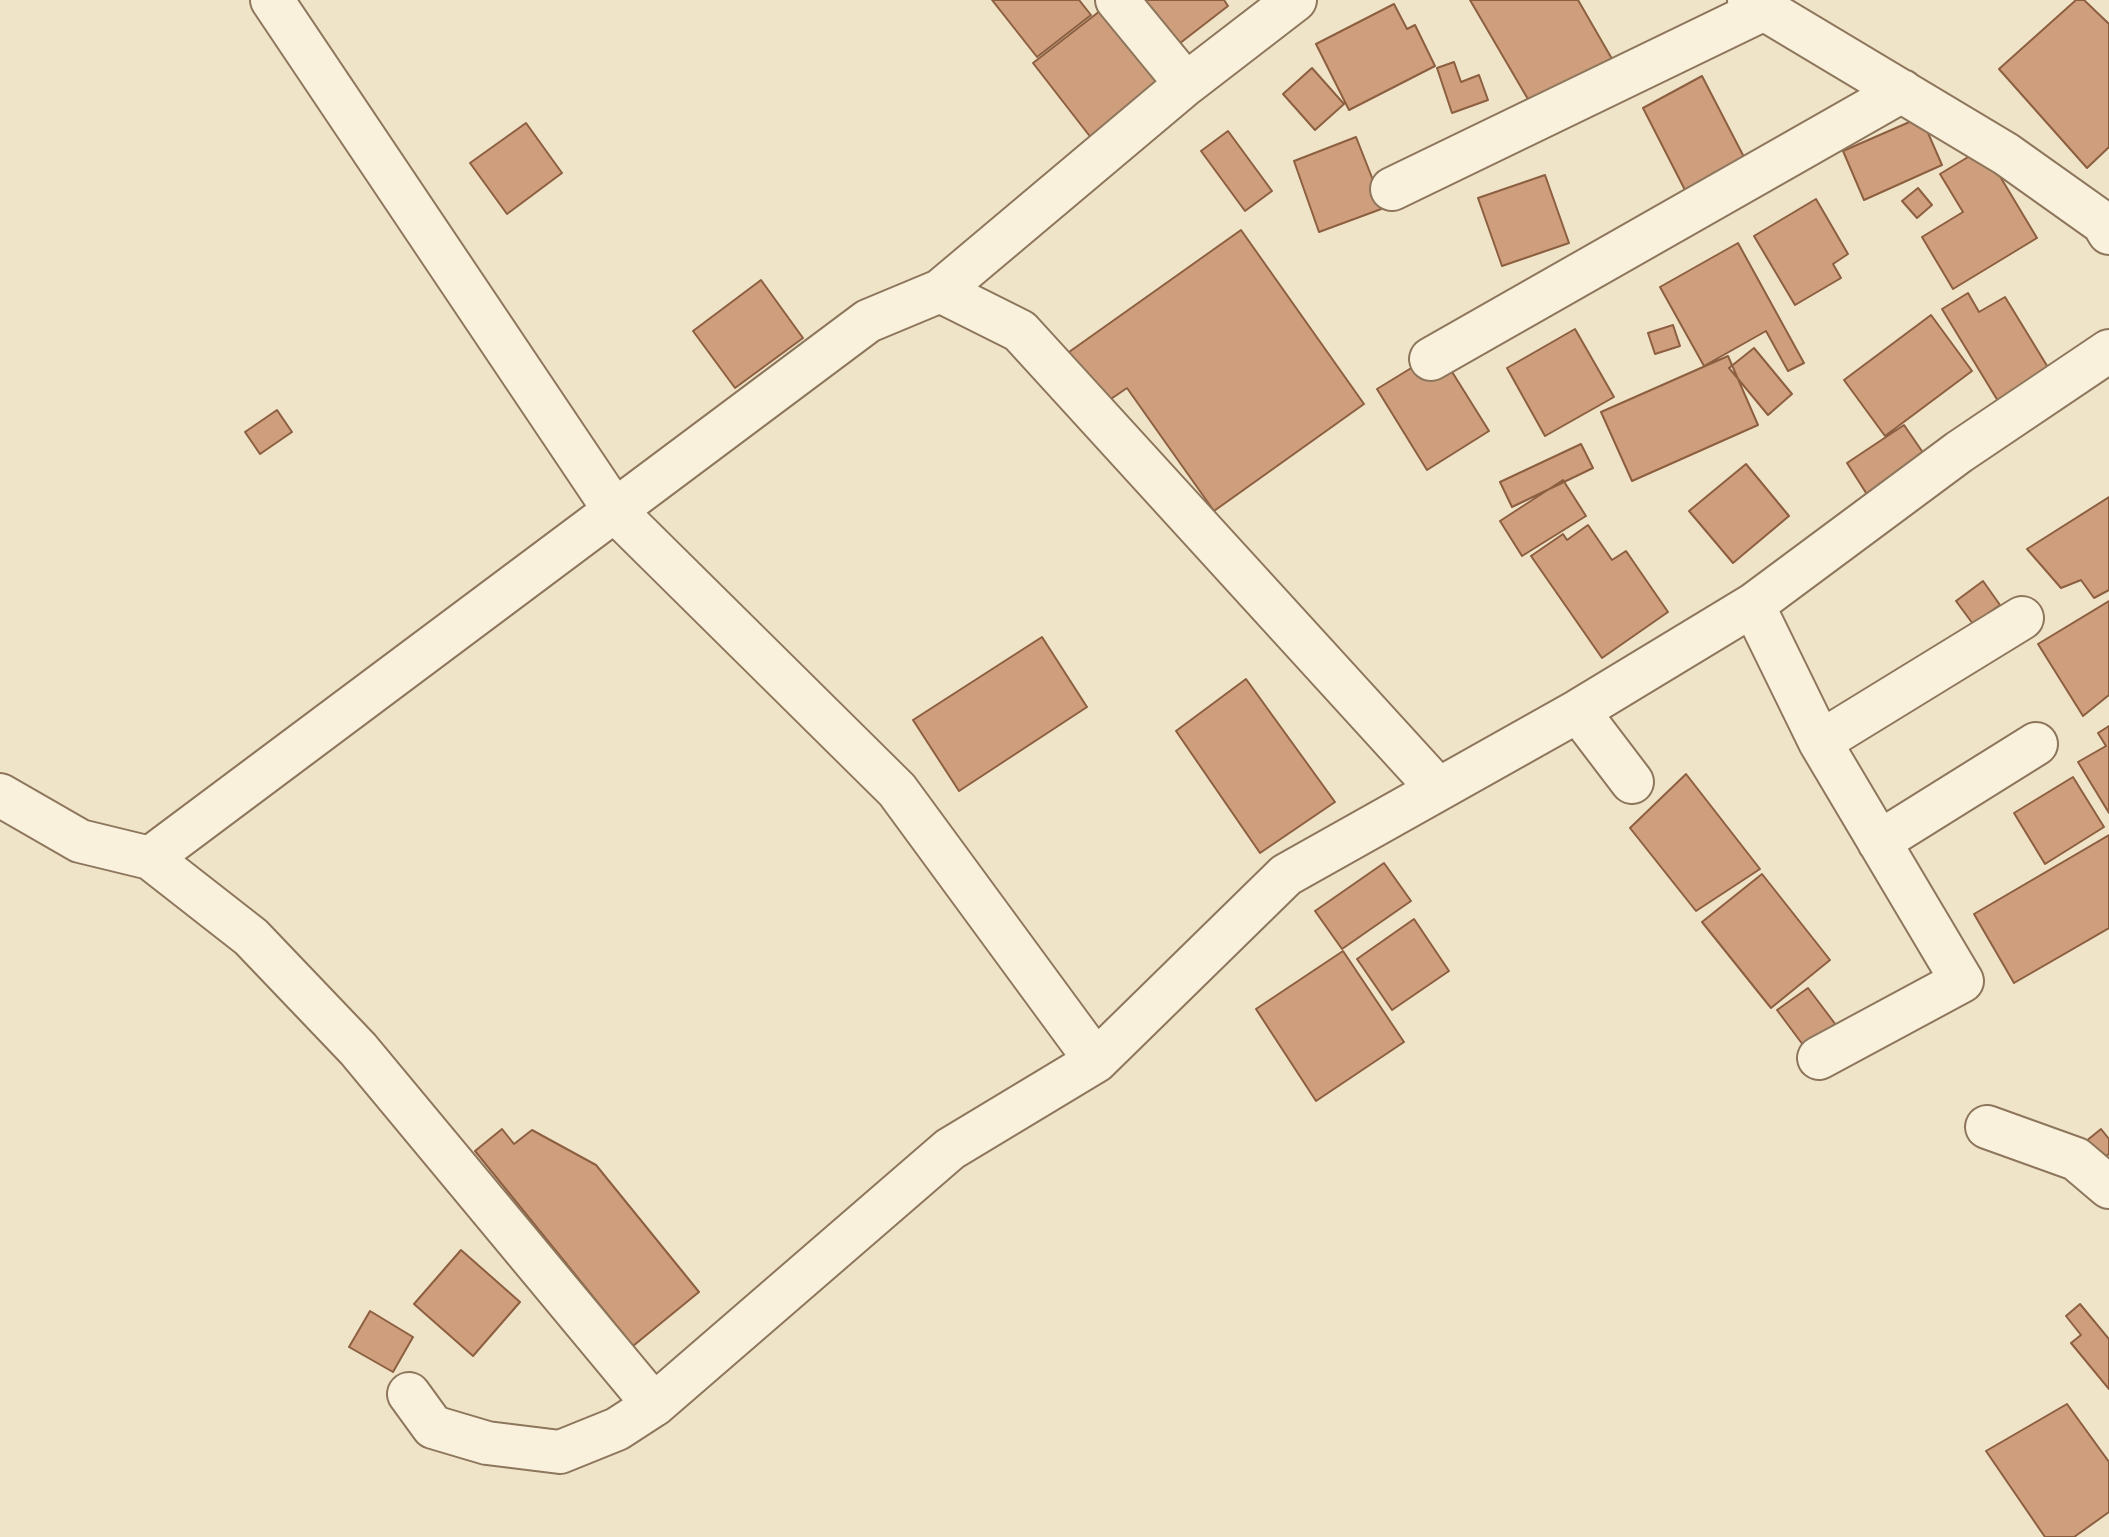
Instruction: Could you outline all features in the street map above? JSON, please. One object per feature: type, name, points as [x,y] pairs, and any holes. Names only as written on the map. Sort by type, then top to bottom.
[{"type":"street","points":[[272,0],[615,511],[897,790],[1096,1061]]},
{"type":"street","points":[[1117,0],[1186,84]]},
{"type":"street","points":[[150,858],[868,321],[940,291],[1186,84],[1295,0]]},
{"type":"street","points":[[1392,189],[1756,4],[2006,154],[2107,225]]},
{"type":"street","points":[[1431,359],[1902,91]]},
{"type":"street","points":[[940,291],[1020,331],[1438,789]]},
{"type":"street","points":[[409,1394],[433,1427],[487,1443],[560,1452],[617,1429],[654,1405],[950,1149],[1096,1061],[1286,875],[1578,711],[1753,605],[1959,452],[2109,351]]},
{"type":"street","points":[[1753,605],[1820,742],[1962,981],[1819,1058]]},
{"type":"street","points":[[1820,742],[2022,618]]},
{"type":"street","points":[[1578,711],[1632,782]]},
{"type":"street","points":[[1879,842],[2036,744]]},
{"type":"street","points":[[0,795],[80,841],[150,858],[251,937],[358,1049],[654,1405]]},
{"type":"street","points":[[1987,1127],[2076,1159],[2109,1187]]},
{"type":"building","points":[[992,0],[1079,0],[1091,15],[1037,57]]},
{"type":"building","points":[[1138,0],[1224,0],[1228,6],[1175,47]]},
{"type":"building","points":[[1470,0],[1578,0],[1619,71],[1539,118]]},
{"type":"building","points":[[2076,0],[2084,0],[2109,24],[2109,147],[2087,168],[1999,69]]},
{"type":"building","points":[[1394,4],[1407,29],[1415,25],[1435,66],[1349,110],[1316,44]]},
{"type":"building","points":[[1105,7],[1164,84],[1092,139],[1033,63]]},
{"type":"building","points":[[1454,62],[1461,82],[1479,75],[1488,100],[1452,113],[1437,68]]},
{"type":"building","points":[[1312,68],[1344,104],[1315,130],[1283,94]]},
{"type":"building","points":[[1702,76],[1745,159],[1685,190],[1643,108]]},
{"type":"building","points":[[1921,117],[1942,165],[1864,200],[1843,151]]},
{"type":"building","points":[[526,123],[562,173],[507,214],[470,163]]},
{"type":"building","points":[[1228,131],[1272,191],[1245,211],[1201,151]]},
{"type":"building","points":[[1356,137],[1384,208],[1319,232],[1294,161]]},
{"type":"building","points":[[1983,148],[2037,238],[1953,289],[1922,237],[1963,212],[1940,174]]},
{"type":"building","points":[[1545,175],[1569,243],[1502,266],[1478,198]]},
{"type":"building","points":[[1918,188],[1932,205],[1917,218],[1902,201]]},
{"type":"building","points":[[1816,199],[1848,254],[1833,264],[1841,278],[1795,305],[1754,236]]},
{"type":"building","points":[[1241,230],[1364,404],[1214,511],[1127,388],[1105,403],[1069,352]]},
{"type":"building","points":[[1738,243],[1804,363],[1788,371],[1766,331],[1704,366],[1660,287]]},
{"type":"building","points":[[761,280],[803,338],[735,388],[693,331]]},
{"type":"building","points":[[1968,293],[1979,312],[2005,297],[2049,369],[1998,401],[1942,309]]},
{"type":"building","points":[[1931,315],[1972,371],[1885,436],[1844,380]]},
{"type":"building","points":[[1673,325],[1680,346],[1655,354],[1648,333]]},
{"type":"building","points":[[1575,329],[1614,397],[1545,436],[1507,368]]},
{"type":"building","points":[[1754,348],[1792,394],[1768,415],[1729,368]]},
{"type":"building","points":[[1439,351],[1489,431],[1427,470],[1377,389]]},
{"type":"building","points":[[1728,356],[1758,425],[1632,481],[1601,412]]},
{"type":"building","points":[[277,410],[292,432],[260,454],[245,432]]},
{"type":"building","points":[[1904,425],[1926,457],[1868,496],[1847,463]]},
{"type":"building","points":[[1581,444],[1593,468],[1512,507],[1500,482]]},
{"type":"building","points":[[1746,464],[1789,516],[1733,563],[1689,511]]},
{"type":"building","points":[[1563,480],[1586,516],[1522,556],[1500,521]]},
{"type":"building","points":[[2109,497],[2109,590],[2094,598],[2081,580],[2061,588],[2027,549]]},
{"type":"building","points":[[1588,525],[1612,560],[1626,551],[1668,612],[1602,658],[1531,556],[1563,534],[1567,540]]},
{"type":"building","points":[[1983,581],[2000,605],[1973,624],[1956,601]]},
{"type":"building","points":[[2109,601],[2109,695],[2083,716],[2038,644]]},
{"type":"building","points":[[1042,637],[1087,707],[959,791],[913,720]]},
{"type":"building","points":[[1246,679],[1335,802],[1260,853],[1176,731]]},
{"type":"building","points":[[2109,726],[2109,813],[2078,762],[2106,746],[2098,733]]},
{"type":"building","points":[[1686,774],[1760,869],[1696,911],[1630,828]]},
{"type":"building","points":[[2073,777],[2104,827],[2045,864],[2014,813]]},
{"type":"building","points":[[2109,835],[2109,928],[2014,983],[1974,914]]},
{"type":"building","points":[[1384,863],[1411,901],[1342,949],[1315,911]]},
{"type":"building","points":[[1762,874],[1830,960],[1771,1008],[1702,922]]},
{"type":"building","points":[[1414,919],[1449,971],[1392,1010],[1357,959]]},
{"type":"building","points":[[1343,951],[1404,1042],[1316,1101],[1256,1009]]},
{"type":"building","points":[[1808,988],[1839,1029],[1806,1049],[1777,1010]]},
{"type":"building","points":[[502,1129],[514,1144],[532,1130],[596,1165],[699,1292],[633,1346],[475,1151]]},
{"type":"building","points":[[2101,1129],[2109,1139],[2109,1154],[2099,1161],[2085,1142]]},
{"type":"building","points":[[461,1250],[520,1302],[473,1356],[414,1304]]},
{"type":"building","points":[[2080,1304],[2109,1339],[2109,1389],[2071,1343],[2081,1335],[2066,1316]]},
{"type":"building","points":[[370,1311],[413,1337],[393,1372],[349,1347]]},
{"type":"building","points":[[2067,1404],[2109,1462],[2109,1512],[2074,1537],[2045,1537],[1986,1451]]}]
